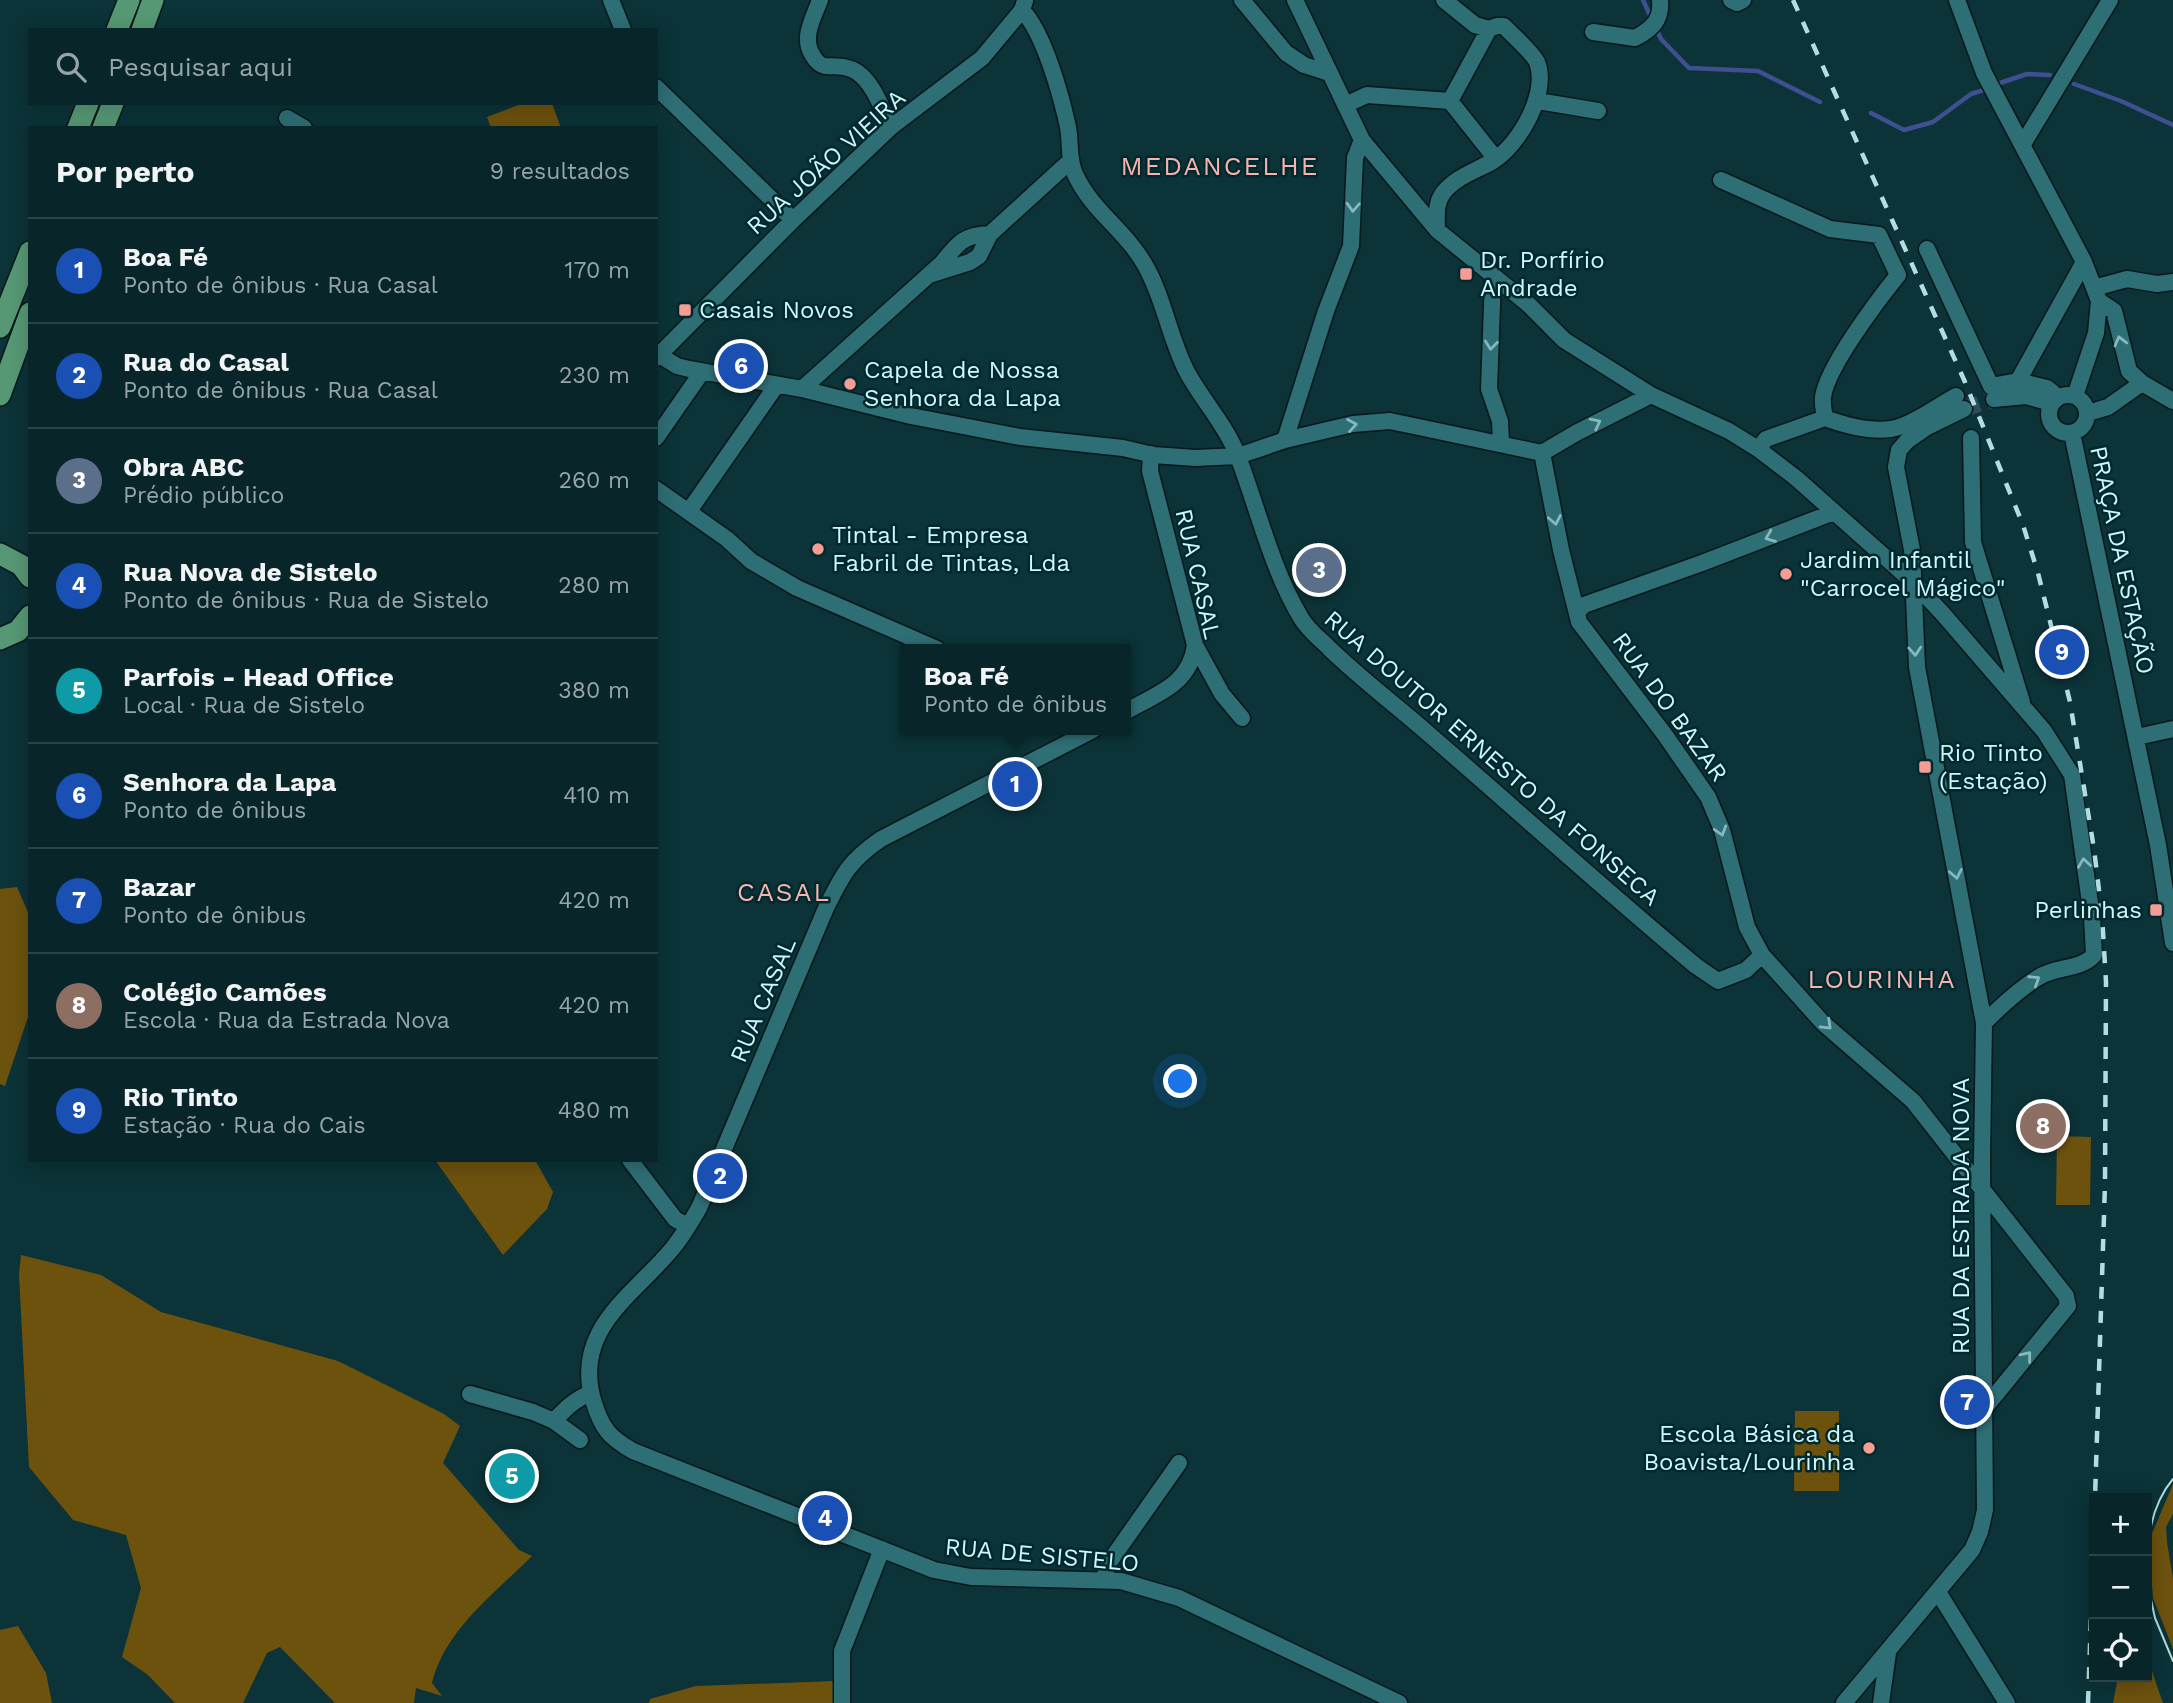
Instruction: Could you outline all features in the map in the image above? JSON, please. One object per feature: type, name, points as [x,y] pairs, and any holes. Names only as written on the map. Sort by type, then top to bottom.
[{"type":"main road","points":[[118,28],[129,0]]},
{"type":"main road","points":[[143,28],[153,0]]},
{"type":"main road","points":[[79,126],[87,105]]},
{"type":"main road","points":[[104,126],[112,105]]},
{"type":"main road","points":[[0,327],[28,257]]},
{"type":"main road","points":[[0,395],[28,318]]},
{"type":"main road","points":[[0,554],[27,569]]},
{"type":"main road","points":[[0,639],[18,631],[28,618]]},
{"type":"street","points":[[611,0],[622,28]]},
{"type":"street","points":[[820,0],[807,38],[808,49],[817,63],[823,66],[846,67],[862,76],[876,95],[891,127]]},
{"type":"street","points":[[1242,0],[1286,53],[1304,65],[1329,73]]},
{"type":"street","points":[[1295,0],[1362,140],[1437,230],[1528,304],[1564,340],[1651,395],[1729,431],[1758,449],[1913,582],[2043,731],[2072,775],[2092,917],[2094,955],[2087,963],[2041,975],[2021,989],[1984,1023]]},
{"type":"street","points":[[1437,230],[1437,204],[1442,194],[1452,183],[1496,159],[1530,118],[1538,101],[1536,62],[1504,26],[1489,29],[1475,25],[1444,0]]},
{"type":"street","points":[[1592,32],[1635,38],[1652,27],[1661,11],[1660,0]]},
{"type":"street","points":[[1731,0],[1737,3],[1743,0]]},
{"type":"street","points":[[1957,0],[1984,73],[2084,262],[2096,294],[2095,333],[2076,396],[2067,394],[2054,400],[2026,396],[1994,399]]},
{"type":"street","points":[[2023,144],[2110,0]]},
{"type":"street","name":"RUA JOÃO VIEIRA","points":[[658,355],[891,127],[982,58],[1024,5]]},
{"type":"street","name":"RUA DOUTOR ERNESTO DA FONSECA","points":[[1024,5],[1037,31],[1056,86],[1068,128],[1071,147],[1069,162],[1076,178],[1095,207],[1133,247],[1145,265],[1185,368],[1231,439],[1278,569],[1307,627],[1338,657],[1696,966],[1718,981],[1746,970],[1762,955]]},
{"type":"street","points":[[1450,101],[1489,29]]},
{"type":"street","points":[[658,89],[793,220]]},
{"type":"street","points":[[1345,105],[1367,95],[1450,101],[1496,159]]},
{"type":"street","points":[[1538,101],[1598,111]]},
{"type":"street","points":[[287,118],[301,126]]},
{"type":"street","points":[[1285,440],[1326,311],[1351,246],[1355,158],[1362,140]]},
{"type":"street","points":[[927,275],[970,262],[979,256],[990,234],[1069,162]]},
{"type":"street","points":[[1721,180],[1830,229],[1879,235],[1898,275],[1877,302],[1831,375],[1823,396],[1825,418]]},
{"type":"street","points":[[802,389],[942,263],[961,241],[971,235],[990,234]]},
{"type":"street","points":[[1927,249],[1991,386],[2018,381],[2047,388],[2054,400]]},
{"type":"street","points":[[2018,381],[2084,262]]},
{"type":"street","points":[[1493,277],[1489,389],[1500,421],[1501,443]]},
{"type":"street","points":[[2096,294],[2127,279],[2157,284],[2173,282]]},
{"type":"street","points":[[2096,294],[2114,311],[2129,371],[2142,383],[2173,401]]},
{"type":"street","points":[[658,356],[677,366],[702,372],[802,389],[911,416],[1020,437],[1195,458],[1238,456],[1285,440],[1353,424],[1390,421],[1542,453],[1651,395]]},
{"type":"street","points":[[658,435],[702,372]]},
{"type":"street","points":[[2088,413],[2108,407],[2142,383]]},
{"type":"street","points":[[689,511],[776,386]]},
{"type":"street","name":"PRAÇA DA ESTAÇÃO","points":[[2054,400],[2048,416],[2054,428],[2059,432],[2072,433],[2084,426],[2088,413],[2082,400],[2076,396]]},
{"type":"street","points":[[1758,449],[1766,439],[1825,418],[1851,426],[1901,427],[1960,402],[1916,433],[1899,450],[1896,467],[1912,550],[1913,582]]},
{"type":"street","name":"PRAÇA DA ESTAÇÃO","points":[[2072,433],[2137,737],[2173,943]]},
{"type":"street","points":[[1971,438],[1973,542],[2024,708]]},
{"type":"street","name":"RUA DO BAZAR","points":[[1542,453],[1561,550],[1579,622],[1665,735],[1708,797],[1722,830],[1747,927],[1762,955],[1823,1023],[1913,1101],[2068,1300],[2068,1306],[1984,1409]]},
{"type":"street","name":"RUA CASAL","points":[[1131,709],[1173,685],[1184,676],[1194,658],[1195,645],[1150,471],[1151,454]]},
{"type":"street","points":[[658,490],[727,539],[751,561],[797,588],[925,644]]},
{"type":"street","points":[[1578,611],[1584,605],[1702,564],[1834,512]]},
{"type":"street","name":"RUA DA ESTRADA NOVA","points":[[1844,1703],[1972,1550],[1983,1522],[1985,1499],[1982,1160],[1984,1023],[1917,667],[1913,582]]},
{"type":"street","points":[[1195,645],[1222,694],[1242,718]]},
{"type":"street","points":[[2137,737],[2173,729]]},
{"type":"street","name":"RUA CASAL","points":[[591,1393],[590,1365],[598,1333],[617,1305],[672,1250],[699,1208],[826,908],[845,870],[859,854],[881,839],[1076,735]]},
{"type":"street","points":[[632,1162],[676,1219],[688,1226]]},
{"type":"street","points":[[554,1422],[566,1407],[591,1393]]},
{"type":"street","name":"RUA DE SISTELO","points":[[591,1393],[599,1420],[612,1439],[633,1451],[934,1570],[971,1577],[1104,1580],[1141,1586],[1179,1598],[1399,1703]]},
{"type":"street","points":[[470,1394],[533,1412],[554,1422],[580,1440]]},
{"type":"street","points":[[1104,1580],[1108,1564],[1179,1463]]},
{"type":"street","points":[[842,1703],[842,1651],[882,1549]]},
{"type":"street","points":[[1938,1592],[2007,1703]]},
{"type":"street","points":[[1881,1703],[1888,1653]]},
{"type":"shaded area","points":[[519,105],[553,105],[560,126],[490,126],[487,117]]},
{"type":"shaded area","points":[[17,887],[28,912],[28,1017],[5,1086],[0,1084],[0,889]]},
{"type":"shaded area","points":[[2057,1136],[2091,1137],[2090,1205],[2056,1205]]},
{"type":"shaded area","points":[[436,1162],[536,1162],[553,1192],[547,1209],[503,1255]]},
{"type":"shaded area","points":[[21,1255],[101,1275],[161,1312],[338,1361],[444,1414],[460,1426],[443,1463],[519,1550],[532,1556],[473,1613],[448,1646],[432,1683],[442,1696],[416,1688],[414,1703],[335,1703],[280,1647],[267,1653],[243,1703],[175,1703],[148,1675],[122,1657],[141,1588],[126,1535],[73,1520],[29,1467],[19,1275]]},
{"type":"shaded area","points":[[1795,1411],[1839,1411],[1839,1491],[1794,1491]]},
{"type":"shaded area","points":[[2173,1484],[2173,1514],[2166,1527],[2173,1579],[2173,1649],[2153,1598],[2152,1534]]},
{"type":"shaded area","points":[[18,1626],[46,1673],[52,1703],[0,1703],[0,1630]]},
{"type":"shaded area","points":[[2152,1671],[2163,1703],[2113,1703],[2117,1682],[2152,1682]]},
{"type":"shaded area","points":[[835,1681],[833,1703],[649,1703],[650,1699],[696,1686]]},
{"type":"waterway","points":[[1643,0],[1661,39],[1689,68],[1758,71],[1820,102]]},
{"type":"waterway","points":[[1997,84],[2027,74],[2050,75]]},
{"type":"waterway","points":[[2074,84],[2121,101],[2173,125]]},
{"type":"waterway","points":[[1871,113],[1904,130],[1933,122],[1971,94],[1984,90]]},
{"type":"tunnel","points":[[1964,409],[1994,399]]},
{"type":"tram line","points":[[2152,1524],[2162,1495],[2173,1479]]},
{"type":"tram line","points":[[2152,1604],[2173,1661]]},
{"type":"railway","points":[[1793,0],[1965,382],[2023,525],[2038,573],[2070,702],[2094,849],[2106,982],[2105,1184],[2095,1493]]},
{"type":"railway","points":[[2088,1703],[2093,1556]]},
{"type":"place","name":"Dr. Porfírio Andrade","points":[[1466,274]]},
{"type":"place","name":"Casais Novos","points":[[685,310]]},
{"type":"place","name":"Senhora da Lapa","points":[[741,366]]},
{"type":"place","name":"Capela de Nossa Senhora da Lapa","points":[[850,384]]},
{"type":"place","name":"Tintal - Empresa Fabril de Tintas, Lda","points":[[818,549]]},
{"type":"place","name":"Obra ABC","points":[[1319,570]]},
{"type":"place","name":"Jardim Infantil \"Carrocel Mágico\"","points":[[1786,574]]},
{"type":"place","name":"Rio Tinto","points":[[2062,652]]},
{"type":"place","name":"Rio Tinto (Estação)","points":[[1925,767]]},
{"type":"place","name":"Boa Fé","points":[[1015,784]]},
{"type":"place","name":"Perlinhas","points":[[2156,910]]},
{"type":"place","name":"Colégio Camões","points":[[2043,1126]]},
{"type":"place","name":"Rua do Casal","points":[[720,1176]]},
{"type":"place","name":"Bazar","points":[[1967,1402]]},
{"type":"place","name":"Escola Básica da Boavista/Lourinha","points":[[1869,1448]]},
{"type":"place","name":"Parfois - Head Office","points":[[512,1476]]},
{"type":"place","name":"Rua Nova de Sistelo","points":[[825,1518]]},
{"type":"district","name":"MEDANCELHE","points":[[1220,166]]},
{"type":"district","name":"CASAL","points":[[784,892]]},
{"type":"district","name":"LOURINHA","points":[[1882,979]]}]
